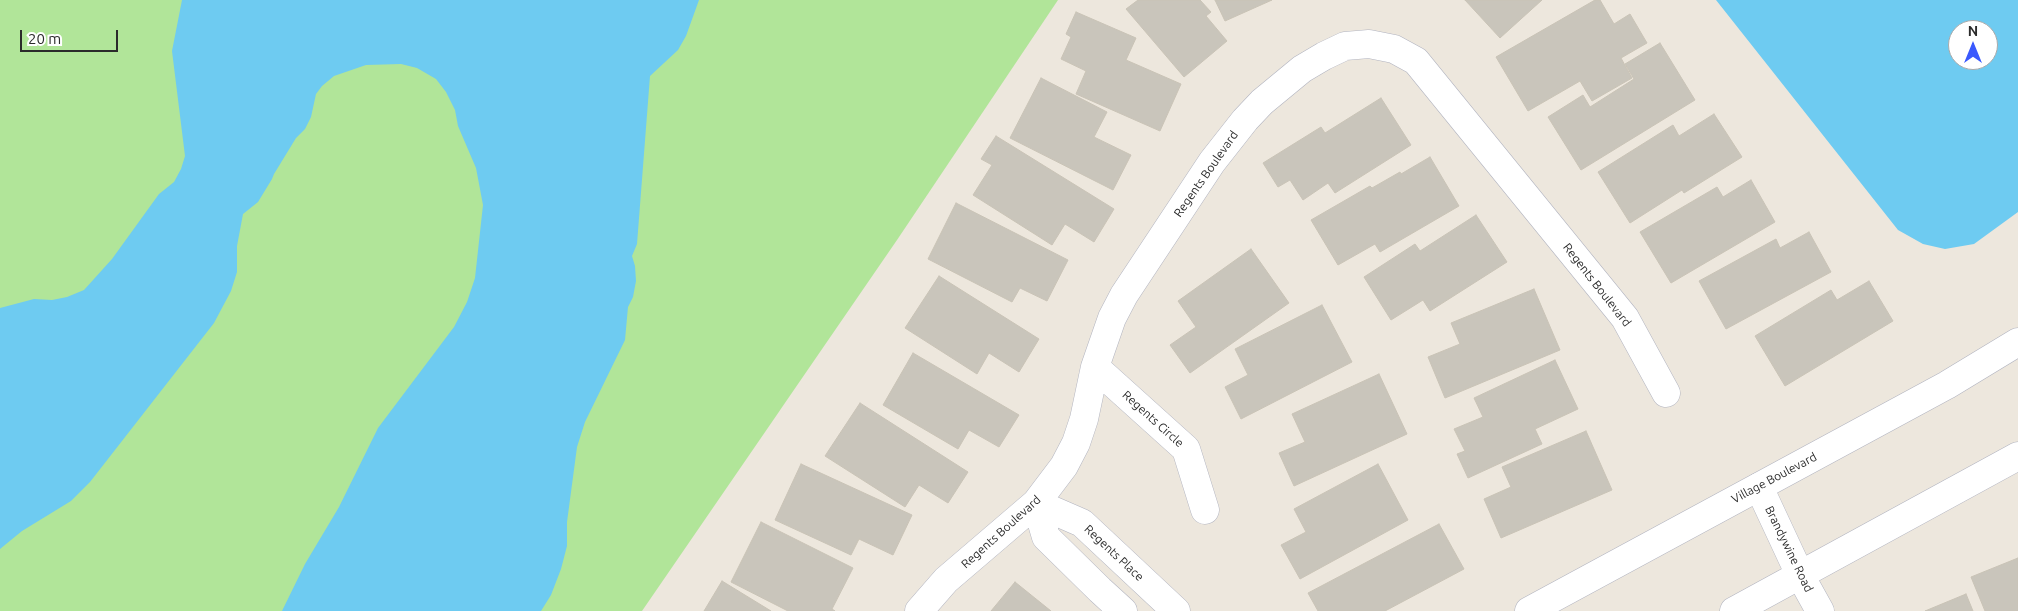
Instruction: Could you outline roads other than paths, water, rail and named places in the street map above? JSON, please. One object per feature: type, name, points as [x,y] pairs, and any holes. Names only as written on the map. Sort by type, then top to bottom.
[{"type":"street","name":"Regents Boulevard","points":[[919,611],[946,580],[1036,504],[1064,466],[1076,443],[1084,419],[1095,366],[1106,334],[1124,295],[1212,162],[1244,120],[1275,91],[1302,69],[1344,46],[1369,44],[1394,49],[1416,61],[1625,318],[1666,393]]},
{"type":"street","name":"Village Boulevard","points":[[1529,611],[1947,385],[2018,342]]},
{"type":"street","name":"Regents Circle","points":[[1095,366],[1186,449],[1205,510]]},
{"type":"street","points":[[1734,611],[2018,456]]},
{"type":"street","name":"Brandywine Road","points":[[1759,487],[1800,575],[1820,611]]},
{"type":"street","points":[[1036,504],[1046,537],[1124,611]]},
{"type":"street","name":"Regents Place","points":[[1036,504],[1082,523],[1176,611]]},
{"type":"water","points":[[182,0],[699,0],[686,36],[678,50],[650,76],[637,244],[632,256],[636,281],[633,297],[628,307],[625,340],[585,422],[577,447],[567,522],[567,546],[551,595],[541,611],[282,611],[305,564],[339,507],[378,428],[454,327],[467,302],[475,278],[483,205],[476,168],[458,126],[455,110],[446,92],[436,79],[417,68],[401,64],[366,65],[334,76],[322,86],[316,94],[311,117],[305,129],[296,138],[258,202],[243,214],[237,246],[237,272],[231,291],[214,323],[90,482],[71,501],[22,531],[0,549],[0,308],[34,299],[52,300],[67,297],[84,290],[112,259],[159,194],[174,182],[185,156],[172,51]]},
{"type":"water","points":[[1716,0],[2018,0],[2018,212],[1974,244],[1945,249],[1923,244],[1898,230]]}]
